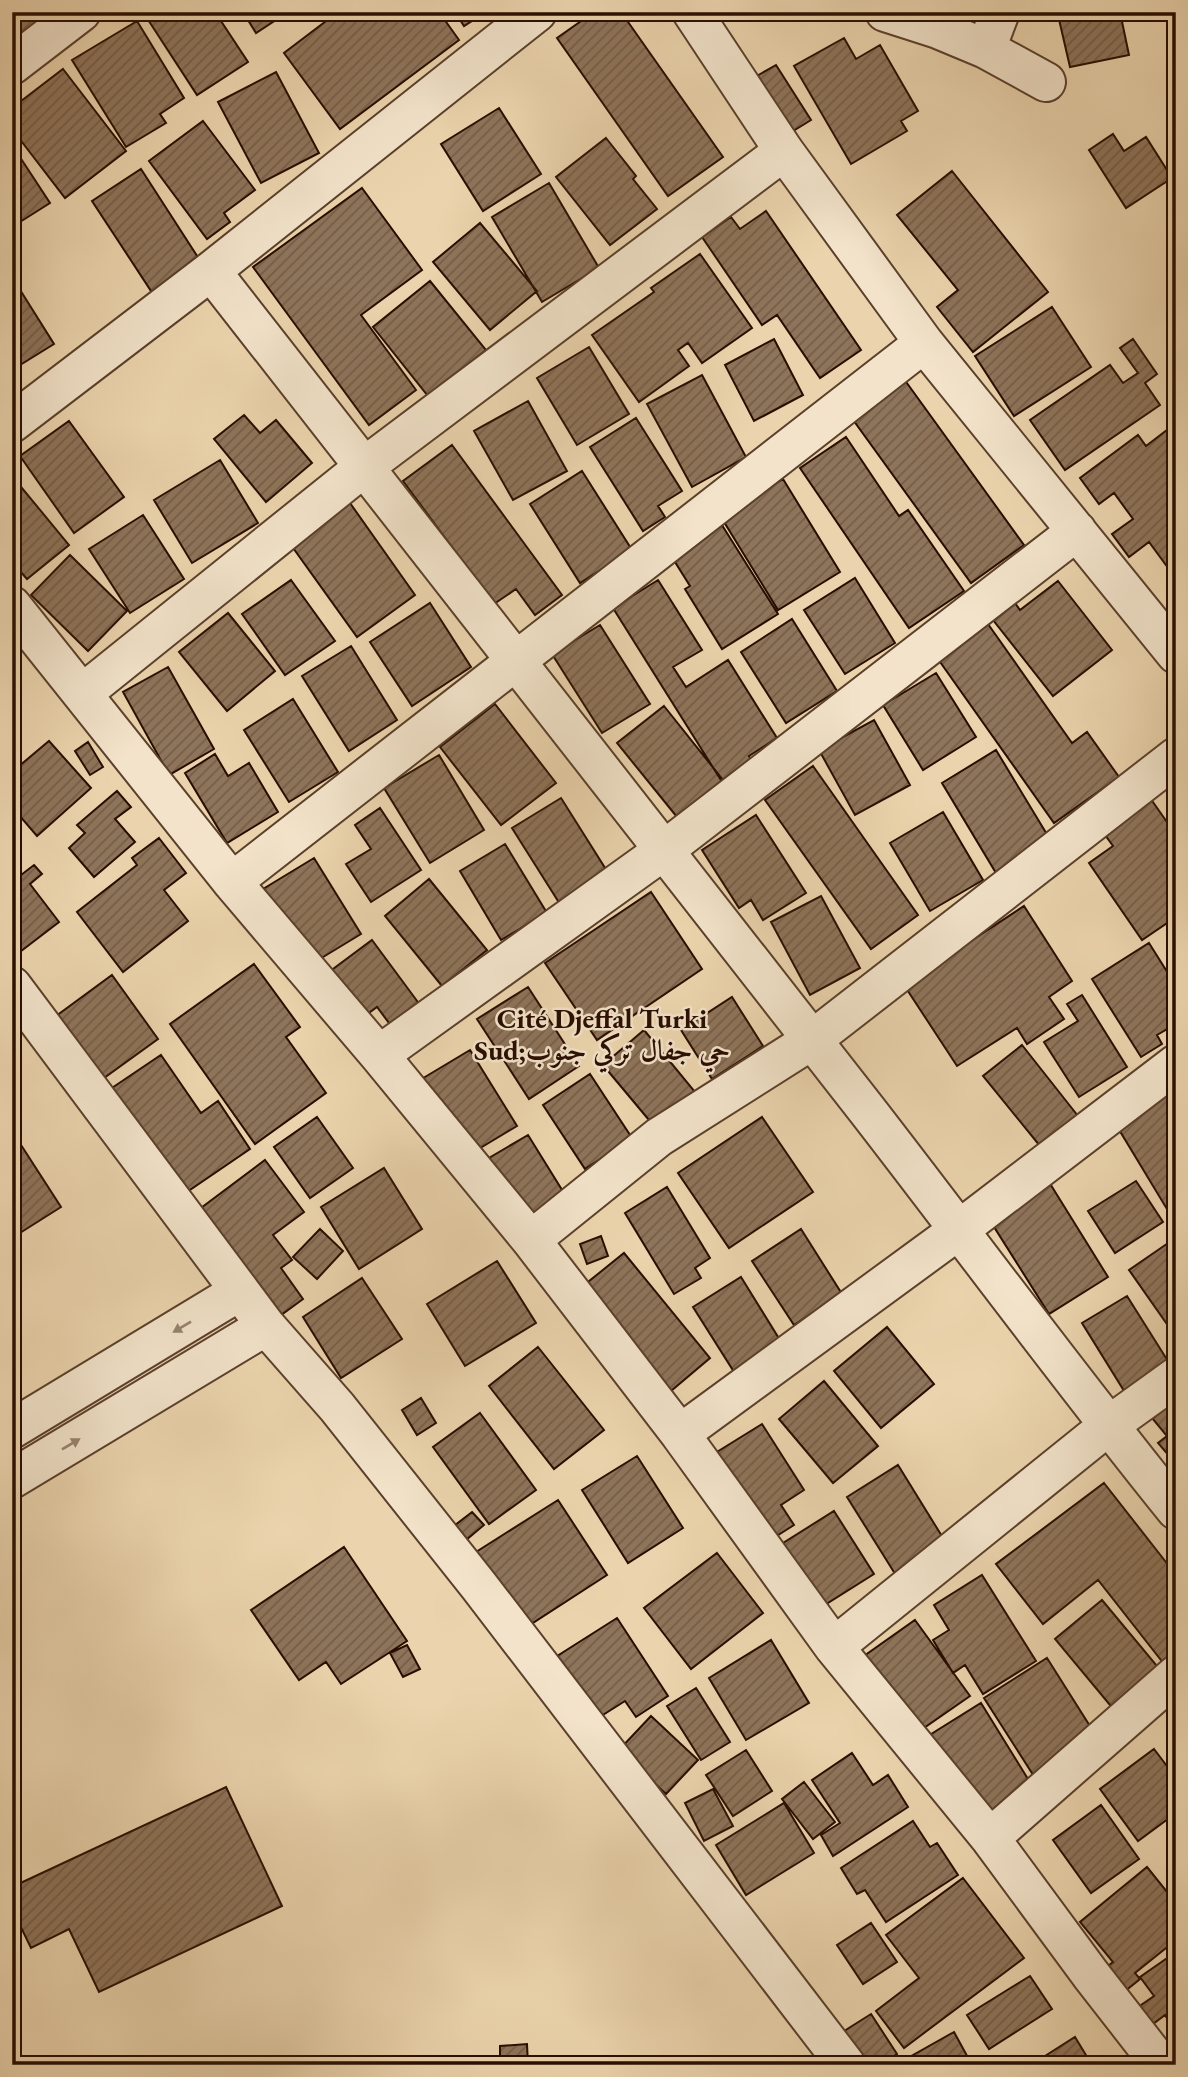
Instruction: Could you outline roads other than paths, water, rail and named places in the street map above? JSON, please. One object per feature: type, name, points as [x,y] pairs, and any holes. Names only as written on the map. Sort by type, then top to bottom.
[{"type":"street","points":[[12,65],[81,12]]},
{"type":"street","points":[[12,423],[211,271],[537,12]]},
{"type":"street","points":[[692,12],[783,151],[925,343],[1176,654]]},
{"type":"street","points":[[885,12],[938,29],[986,49],[1046,82]]},
{"type":"street","points":[[986,49],[1000,12]]},
{"type":"street","points":[[83,693],[364,467],[783,151]]},
{"type":"street","points":[[211,271],[960,1229],[1108,1426],[1176,1510]]},
{"type":"street","points":[[232,882],[925,343]]},
{"type":"street","points":[[379,1055],[663,851],[1077,531]]},
{"type":"street","points":[[12,606],[232,882],[531,1240],[680,1434],[834,1647],[990,1838],[1161,2065]]},
{"type":"street","points":[[531,1240],[659,1137],[812,1040],[1176,757]]},
{"type":"street","points":[[12,986],[266,1326],[337,1407],[480,1586],[846,2065]]},
{"type":"street","points":[[680,1434],[960,1229],[1176,1064]]},
{"type":"street","points":[[12,1429],[240,1291]]},
{"type":"street","points":[[12,1479],[266,1326]]},
{"type":"street","points":[[834,1647],[1108,1426],[1176,1377]]},
{"type":"street","points":[[990,1838],[1176,1675]]},
{"type":"district","name":"Cité Djeffal Turki Sud;حي جفال تركي جنوب","points":[[602,1034]]}]
